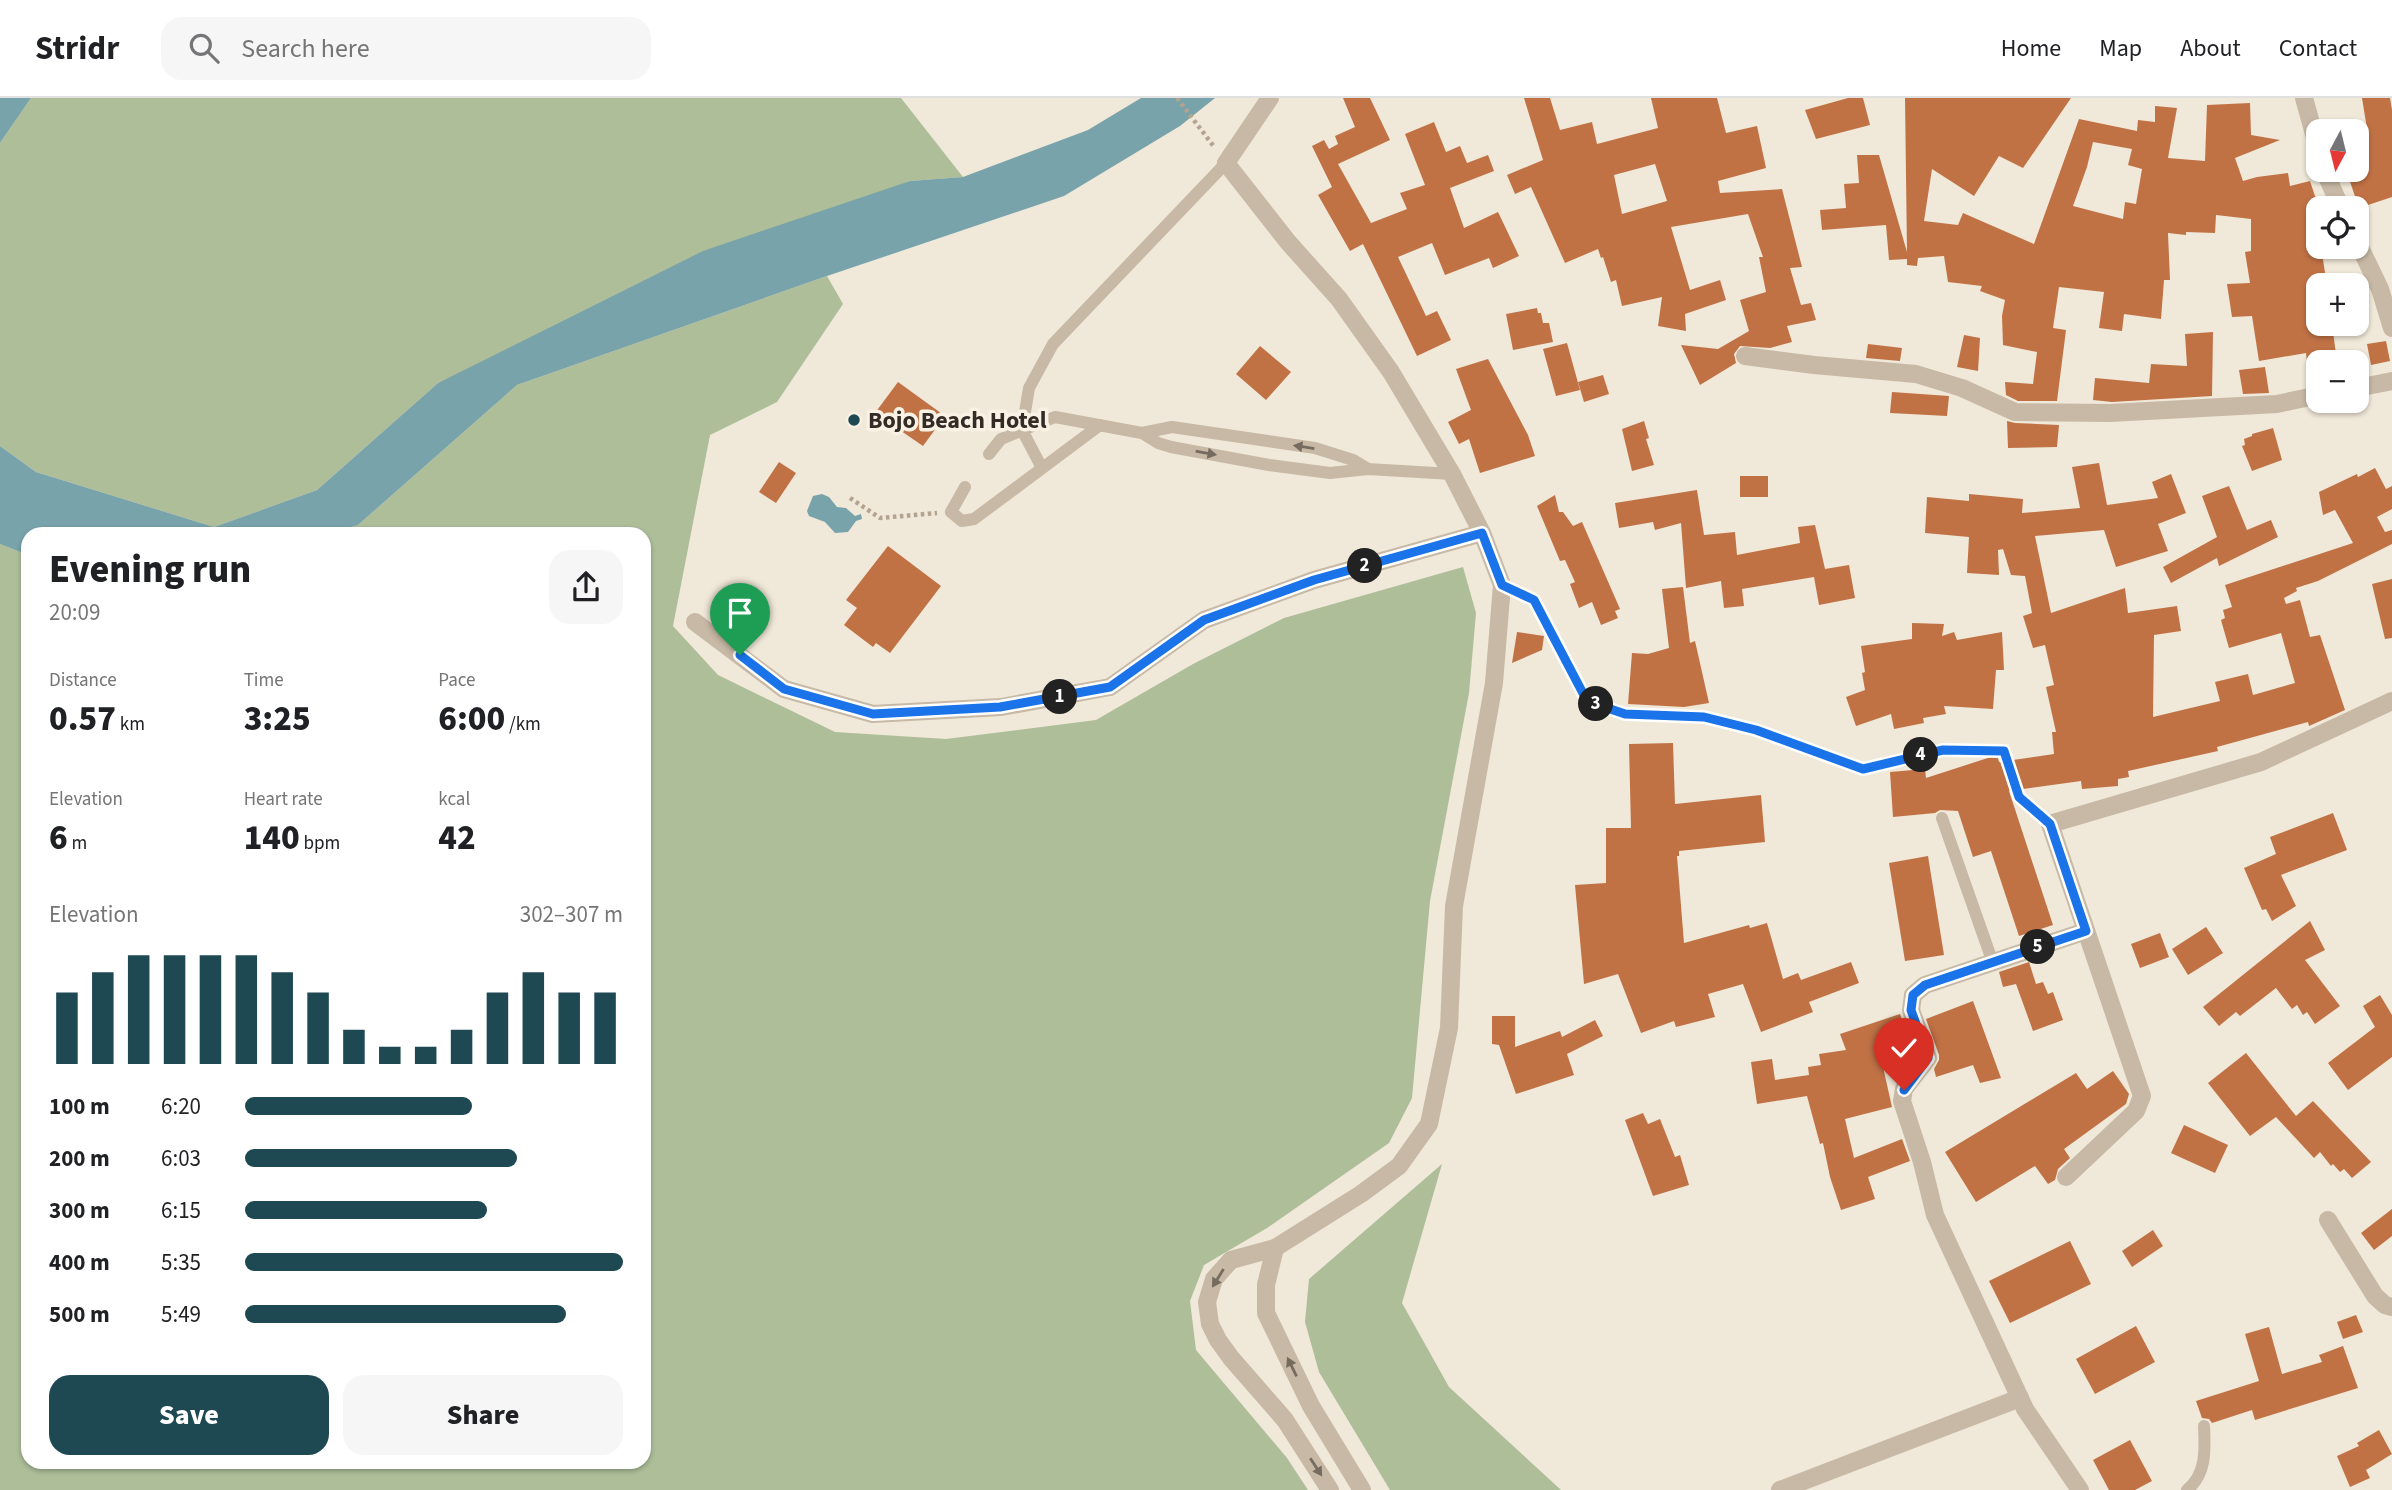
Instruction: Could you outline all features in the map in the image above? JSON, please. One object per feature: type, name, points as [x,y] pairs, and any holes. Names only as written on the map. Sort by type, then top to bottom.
[{"type":"street","points":[[1270,98],[1226,163],[1339,299],[1391,372],[1452,474],[1482,533],[1502,585],[1494,683],[1454,906],[1449,1028],[1429,1124],[1399,1166],[1361,1194],[1275,1248],[1231,1260],[1214,1279],[1207,1302],[1210,1324],[1218,1340],[1284,1420],[1330,1490]]},
{"type":"street","points":[[2304,98],[2310,119]]},
{"type":"street","points":[[2366,259],[2380,289],[2392,328]]},
{"type":"street","points":[[1745,356],[1916,374],[1962,388],[2015,412],[2110,413],[2277,404],[2306,398]]},
{"type":"street","points":[[2369,385],[2392,380]]},
{"type":"street","points":[[695,622],[784,689],[873,714],[1000,707],[1110,687],[1204,620],[1314,580],[1482,533]]},
{"type":"street","points":[[2066,1177],[2136,1111],[2142,1096],[2050,824],[2261,762],[2392,701]]},
{"type":"street","points":[[2080,1490],[2025,1409],[1935,1215],[1922,1162],[1902,1101],[1904,1090],[1928,1058],[1911,1010],[1913,995],[1925,985],[2086,931]]},
{"type":"street","points":[[2328,1220],[2375,1296],[2385,1305],[2392,1307]]},
{"type":"street","points":[[1275,1248],[1266,1284],[1266,1313],[1311,1406],[1362,1490]]},
{"type":"street","points":[[1780,1490],[2020,1398]]},
{"type":"street","points":[[1284,1420],[1311,1406]]},
{"type":"lane","points":[[1042,468],[1022,430],[1029,388],[1054,344],[1226,163]]},
{"type":"lane","points":[[989,454],[1001,439],[1055,417],[1142,433],[1171,447],[1269,465],[1330,473],[1367,469],[1452,474]]},
{"type":"lane","points":[[965,487],[951,512],[962,521],[974,519],[1100,425]]},
{"type":"lane","points":[[1142,433],[1172,427],[1315,448],[1353,460],[1367,469]]},
{"type":"lane","points":[[1942,818],[1993,962]]},
{"type":"lane","points":[[2187,1490],[2193,1485],[2206,1455],[2204,1426]]},
{"type":"path","points":[[1177,98],[1226,163]]},
{"type":"path","points":[[850,498],[880,518],[951,512]]},
{"type":"path","points":[[1502,585],[1534,600],[1587,701],[1625,714],[1704,717],[1756,730],[1863,769],[1943,750],[2004,751],[2019,797],[2050,824]]},
{"type":"green space","points":[[31,98],[901,98],[963,177],[910,181],[438,383],[317,490],[214,527],[36,472],[0,446],[0,143]]},
{"type":"green space","points":[[827,276],[843,304],[777,402],[710,435],[673,626],[718,675],[835,732],[946,739],[1096,720],[1193,664],[1284,618],[1463,567],[1476,613],[1469,693],[1430,901],[1412,1098],[1389,1143],[1267,1228],[1204,1265],[1190,1301],[1196,1350],[1287,1458],[1308,1490],[0,1490],[0,544],[21,552],[21,1469],[651,1469],[651,527],[351,527],[358,525],[517,385]]},
{"type":"green space","points":[[1442,1164],[1402,1303],[1449,1387],[1561,1490],[1390,1490],[1319,1372],[1305,1322],[1309,1279]]},
{"type":"water","points":[[0,98],[31,98],[0,143]]},
{"type":"water","points":[[1141,98],[1215,98],[1180,126],[1064,196],[517,385],[358,525],[214,527],[317,490],[438,383],[703,251],[910,181],[963,177],[1088,130]]},
{"type":"water","points":[[0,446],[36,472],[214,527],[21,527],[21,552],[0,544]]},
{"type":"water","points":[[822,494],[829,497],[837,507],[846,508],[855,516],[861,514],[862,519],[856,521],[848,532],[835,533],[825,522],[809,516],[807,511],[813,496]]},
{"type":"building","points":[[1343,98],[1370,98],[1390,140],[1338,164],[1371,223],[1407,209],[1400,193],[1425,185],[1405,134],[1434,122],[1446,152],[1460,146],[1467,163],[1488,155],[1494,171],[1450,188],[1464,228],[1498,212],[1519,256],[1493,268],[1489,258],[1445,275],[1432,243],[1398,257],[1426,316],[1437,311],[1451,340],[1417,356],[1363,244],[1350,251],[1318,195],[1332,187],[1312,146],[1324,140],[1329,149],[1338,144],[1335,136],[1355,127]]},
{"type":"building","points":[[1524,98],[1550,98],[1560,130],[1592,122],[1597,144],[1658,128],[1651,98],[1717,98],[1726,133],[1757,126],[1766,168],[1718,181],[1720,193],[1782,189],[1802,267],[1790,268],[1801,305],[1811,303],[1816,320],[1787,326],[1792,342],[1770,348],[1740,346],[1734,354],[1736,363],[1700,385],[1681,345],[1718,349],[1749,331],[1740,300],[1766,292],[1759,257],[1763,257],[1748,214],[1671,227],[1690,290],[1720,280],[1726,300],[1685,314],[1686,331],[1658,326],[1662,297],[1622,306],[1616,280],[1611,282],[1598,249],[1565,263],[1531,187],[1515,194],[1507,175],[1543,160]],"holes":[[[1655,164],[1667,201],[1622,214],[1614,175]]]},
{"type":"building","points":[[1848,98],[1863,98],[1870,125],[1816,139],[1805,110]]},
{"type":"building","points":[[1905,98],[2071,98],[2023,168],[1999,156],[1974,196],[1932,169],[1924,221],[1958,225],[1963,213],[2034,244],[2079,119],[2137,131],[2138,120],[2155,122],[2155,106],[2177,108],[2168,158],[2205,161],[2207,105],[2250,103],[2251,135],[2280,140],[2235,158],[2243,181],[2288,173],[2290,186],[2310,182],[2315,196],[2306,196],[2306,259],[2323,259],[2325,273],[2306,273],[2306,336],[2334,336],[2335,350],[2306,350],[2306,353],[2259,361],[2252,316],[2232,317],[2227,284],[2250,283],[2245,252],[2251,251],[2251,219],[2216,215],[2215,233],[2168,233],[2170,280],[2164,280],[2161,319],[2124,314],[2122,331],[2099,328],[2104,292],[2059,287],[2053,328],[2066,330],[2057,401],[2018,401],[2006,395],[2005,382],[2033,384],[2037,352],[2003,345],[2002,316],[2005,300],[1980,291],[1982,286],[1948,282],[1944,256],[1918,258],[1917,266],[1907,265],[1907,259],[1889,260],[1886,225],[1822,230],[1820,210],[1846,208],[1844,184],[1859,183],[1857,155],[1879,155],[1907,252]],"holes":[[[2093,142],[2132,149],[2128,165],[2142,169],[2136,204],[2125,202],[2123,219],[2073,206]]]},
{"type":"building","points":[[2362,98],[2390,98],[2392,197],[2369,205],[2369,196],[2355,196],[2350,182],[2370,182],[2370,119],[2365,119]]},
{"type":"building","points":[[1537,308],[1543,323],[1549,323],[1553,342],[1513,350],[1506,314]]},
{"type":"building","points":[[2213,332],[2212,396],[2112,402],[2093,400],[2095,378],[2149,383],[2151,364],[2187,366],[2185,334]]},
{"type":"building","points":[[1964,335],[1980,338],[1978,371],[1957,367]]},
{"type":"building","points":[[2386,341],[2390,361],[2371,365],[2367,344]]},
{"type":"building","points":[[1567,343],[1580,390],[1556,396],[1543,349]]},
{"type":"building","points":[[1868,344],[1902,348],[1900,361],[1866,358]]},
{"type":"building","points":[[1260,346],[1291,372],[1266,400],[1236,374]]},
{"type":"building","points":[[1488,359],[1528,435],[1535,456],[1480,473],[1469,439],[1459,444],[1448,422],[1471,410],[1456,369]]},
{"type":"building","points":[[2265,367],[2269,393],[2243,394],[2239,370]]},
{"type":"building","points":[[1603,375],[1609,394],[1584,402],[1578,382]]},
{"type":"building","points":[[898,382],[945,416],[923,446],[875,413]]},
{"type":"building","points":[[1892,392],[1949,396],[1947,416],[1890,413]]},
{"type":"building","points":[[1644,421],[1654,465],[1632,471],[1622,429]]},
{"type":"building","points":[[2007,421],[2059,425],[2057,447],[2008,448]]},
{"type":"building","points":[[2273,428],[2282,460],[2252,471],[2242,446],[2245,445],[2244,439]]},
{"type":"building","points":[[779,462],[796,473],[776,503],[759,492]]},
{"type":"building","points":[[2099,463],[2107,505],[2158,498],[2152,482],[2171,474],[2186,513],[2158,524],[2168,551],[2116,567],[2104,530],[2035,536],[2051,613],[2125,588],[2128,613],[2177,606],[2181,631],[2154,635],[2153,717],[2220,701],[2215,682],[2248,674],[2253,695],[2295,683],[2281,633],[2229,648],[2221,620],[2225,618],[2223,610],[2232,607],[2225,585],[2353,543],[2335,510],[2323,515],[2319,492],[2375,468],[2386,489],[2392,486],[2392,509],[2377,517],[2385,532],[2392,530],[2392,544],[2318,581],[2296,588],[2297,591],[2284,598],[2286,604],[2300,600],[2310,637],[2320,635],[2345,710],[2309,726],[2308,722],[2217,747],[2218,751],[2128,771],[2129,777],[2118,779],[2118,786],[2082,789],[2081,781],[2009,791],[2053,925],[2019,936],[1991,851],[1973,857],[1958,811],[1940,810],[1935,813],[1893,817],[1890,772],[1925,769],[1926,778],[1997,755],[1999,762],[2054,754],[2052,732],[2056,732],[2046,687],[2054,685],[2045,645],[2033,648],[2023,616],[2032,613],[2025,576],[2011,575],[2003,549],[1998,550],[1999,575],[1967,573],[1969,537],[1925,533],[1927,497],[1969,501],[1969,494],[2023,499],[2022,513],[2080,508],[2072,467]]},
{"type":"building","points":[[1740,476],[1768,476],[1768,497],[1740,497]]},
{"type":"building","points":[[2229,486],[2247,530],[2271,520],[2278,537],[2219,566],[2217,558],[2171,583],[2163,567],[2217,537],[2202,496]]},
{"type":"building","points":[[1697,490],[1704,535],[1735,532],[1737,555],[1800,543],[1798,527],[1815,525],[1825,569],[1849,565],[1855,598],[1819,605],[1814,577],[1742,589],[1744,606],[1724,608],[1721,581],[1686,588],[1681,523],[1655,530],[1653,522],[1619,528],[1615,503]]},
{"type":"building","points":[[1555,495],[1559,512],[1563,512],[1573,526],[1582,522],[1620,609],[1615,611],[1618,618],[1601,625],[1592,602],[1579,608],[1570,584],[1575,582],[1565,560],[1560,561],[1537,506]]},
{"type":"building","points":[[888,546],[941,586],[890,653],[876,643],[873,647],[844,625],[857,608],[846,600]]},
{"type":"building","points":[[2392,579],[2392,638],[2385,639],[2372,584]]},
{"type":"building","points":[[1683,587],[1690,643],[1695,641],[1709,703],[1684,707],[1628,704],[1632,653],[1648,654],[1669,648],[1662,589]]},
{"type":"building","points":[[1912,623],[1944,624],[1942,636],[1954,632],[1957,640],[2002,632],[2004,670],[1996,670],[1993,709],[1944,706],[1946,714],[1923,718],[1924,723],[1894,729],[1891,714],[1856,726],[1846,697],[1865,690],[1861,646],[1912,639]]},
{"type":"building","points":[[1517,632],[1544,636],[1542,650],[1512,663]]},
{"type":"building","points":[[1673,743],[1675,804],[1761,795],[1765,842],[1679,851],[1677,856],[1684,943],[1749,925],[1750,928],[1767,923],[1783,979],[1798,973],[1801,980],[1851,962],[1859,983],[1809,1002],[1813,1012],[1761,1032],[1743,984],[1708,994],[1715,1017],[1676,1027],[1674,1021],[1641,1033],[1618,974],[1584,984],[1575,885],[1606,883],[1606,828],[1631,828],[1629,744]]},
{"type":"building","points":[[2333,813],[2347,850],[2281,875],[2296,906],[2272,921],[2266,909],[2262,910],[2244,868],[2276,854],[2270,837]]},
{"type":"building","points":[[1928,856],[1944,955],[1905,961],[1889,863]]},
{"type":"building","points":[[2310,921],[2325,950],[2305,960],[2340,1006],[2315,1024],[2307,1012],[2303,1015],[2297,1005],[2292,1009],[2276,988],[2240,1016],[2236,1012],[2219,1026],[2203,1007]]},
{"type":"building","points":[[2206,927],[2223,953],[2188,975],[2172,949]]},
{"type":"building","points":[[2160,933],[2169,957],[2140,968],[2131,944]]},
{"type":"building","points":[[2029,962],[2036,984],[2043,982],[2048,994],[2053,992],[2063,1020],[2033,1031],[2016,984],[2003,987],[1999,972]]},
{"type":"building","points":[[2380,995],[2392,1015],[2392,1057],[2348,1090],[2328,1063],[2375,1027],[2363,1006]]},
{"type":"building","points":[[1973,1001],[2001,1078],[1980,1083],[1973,1065],[1936,1077],[1934,1069],[1939,1055],[1926,1019]]},
{"type":"building","points":[[1900,1014],[1915,1056],[1883,1067],[1892,1107],[1845,1119],[1854,1158],[1902,1139],[1910,1161],[1868,1177],[1875,1199],[1841,1210],[1807,1096],[1757,1104],[1751,1062],[1772,1059],[1775,1080],[1809,1075],[1808,1067],[1821,1065],[1819,1054],[1846,1050],[1840,1034]]},
{"type":"building","points":[[1492,1016],[1515,1016],[1515,1047],[1560,1031],[1562,1037],[1595,1020],[1603,1036],[1567,1054],[1574,1075],[1516,1094],[1499,1045],[1492,1044]]},
{"type":"building","points":[[2246,1053],[2296,1116],[2313,1101],[2371,1162],[2352,1178],[2344,1169],[2340,1172],[2333,1164],[2331,1166],[2320,1152],[2314,1158],[2276,1117],[2250,1136],[2208,1083]]},
{"type":"building","points":[[2113,1071],[2129,1094],[2126,1104],[2064,1149],[2070,1158],[2058,1169],[2055,1180],[2048,1184],[2035,1166],[1976,1202],[1945,1152],[2076,1073],[2087,1089]]},
{"type":"building","points":[[1643,1113],[1648,1124],[1660,1119],[1675,1157],[1680,1155],[1689,1185],[1653,1196],[1625,1120]]},
{"type":"building","points":[[2184,1125],[2228,1145],[2215,1173],[2171,1153]]},
{"type":"building","points":[[2392,1209],[2392,1236],[2374,1250],[2361,1233]]},
{"type":"building","points":[[2153,1230],[2163,1246],[2132,1267],[2122,1251]]},
{"type":"building","points":[[2070,1241],[2091,1284],[2010,1323],[1989,1281]]},
{"type":"building","points":[[2356,1315],[2363,1332],[2343,1339],[2337,1322]]},
{"type":"building","points":[[2136,1326],[2155,1362],[2095,1394],[2076,1359]]},
{"type":"building","points":[[2269,1327],[2282,1374],[2322,1362],[2319,1355],[2343,1346],[2358,1388],[2255,1420],[2252,1410],[2212,1423],[2209,1419],[2202,1418],[2196,1401],[2259,1381],[2245,1334]]},
{"type":"building","points":[[2379,1430],[2392,1454],[2366,1470],[2370,1478],[2350,1487],[2337,1456],[2359,1446],[2357,1443]]},
{"type":"building","points":[[2130,1440],[2152,1481],[2135,1490],[2109,1490],[2093,1460]]},
{"type":"place","name":"Bojo Beach Hotel","points":[[854,420]]},
{"type":"route","points":[[740,655],[784,689],[873,714],[1000,707],[1110,687],[1204,620],[1314,580],[1482,533],[1502,585],[1534,600],[1587,701],[1625,714],[1704,717],[1756,730],[1863,769],[1943,750],[2004,751],[2019,797],[2050,824],[2086,931],[1925,985],[1913,995],[1911,1010],[1928,1058],[1904,1090]]}]
